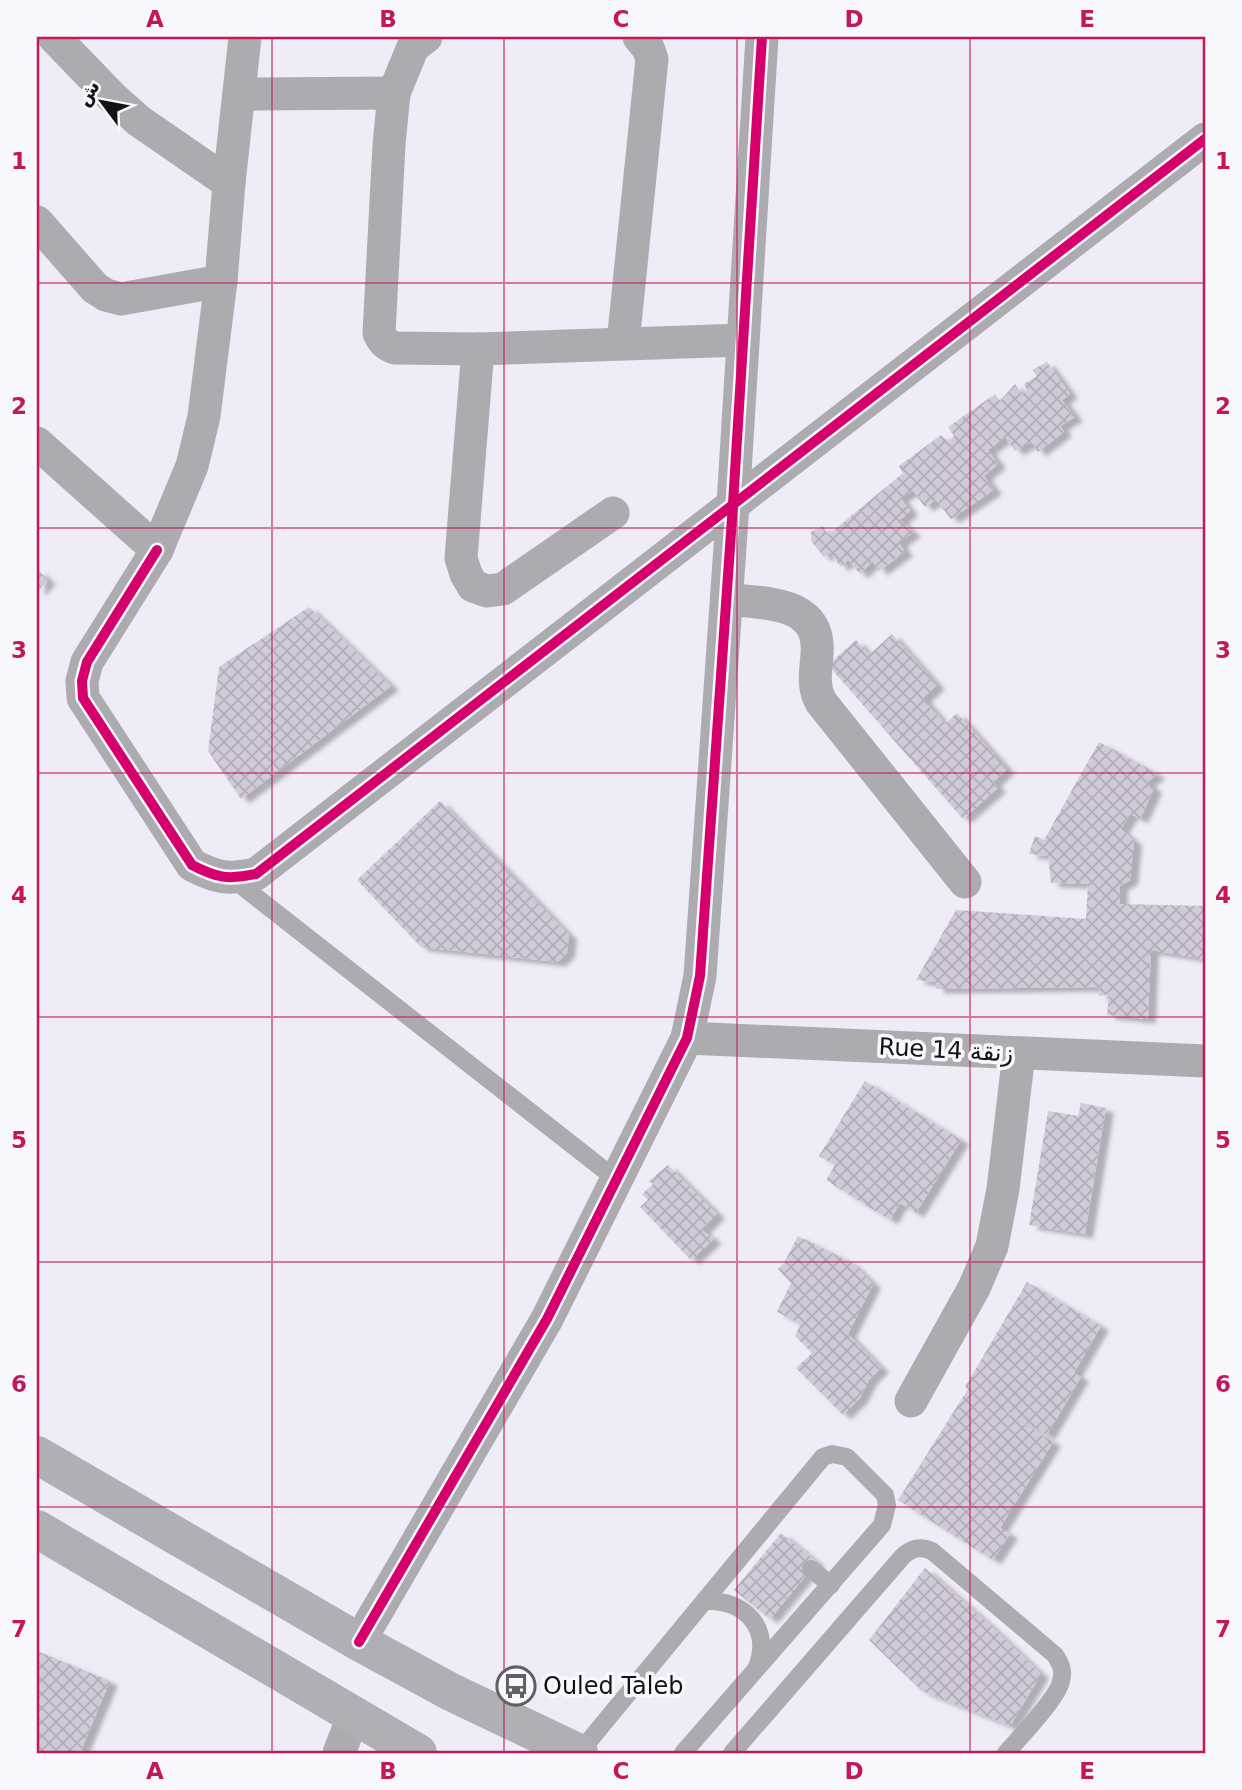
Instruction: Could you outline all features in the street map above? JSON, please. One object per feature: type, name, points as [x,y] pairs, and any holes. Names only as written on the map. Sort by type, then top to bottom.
[{"type":"main road","points":[[37,1455],[359,1642],[451,1692],[579,1753]]},
{"type":"main road","points":[[37,1529],[418,1753]]},
{"type":"street","points":[[54,37],[139,121],[229,183]]},
{"type":"street","points":[[245,37],[221,281],[204,415],[192,466],[157,550],[87,662],[82,681],[83,698],[192,865],[213,876],[233,879],[256,874],[1205,139]]},
{"type":"street","points":[[426,37],[413,47],[394,93],[379,333],[382,341],[395,348],[478,349],[743,340]]},
{"type":"street","points":[[623,343],[652,59],[648,48],[639,37]]},
{"type":"street","points":[[359,1642],[547,1319],[687,1038],[700,976],[727,600],[762,37]]},
{"type":"street","points":[[239,94],[394,93]]},
{"type":"street","points":[[37,222],[95,288],[106,295],[121,299],[221,281]]},
{"type":"street","points":[[478,349],[461,558],[473,586],[487,591],[503,589],[613,513]]},
{"type":"street","points":[[37,443],[157,550]]},
{"type":"street","points":[[727,600],[788,607],[801,613],[807,620],[817,638],[815,684],[821,702],[965,881]]},
{"type":"street","name":"Rue 14 زنقة","points":[[687,1038],[1205,1061]]},
{"type":"street","points":[[911,1401],[974,1288],[992,1245],[1003,1189],[1018,1053]]},
{"type":"street","points":[[338,1753],[353,1717]]},
{"type":"lane","points":[[233,879],[617,1180]]},
{"type":"lane","points":[[579,1753],[704,1601],[769,1535],[823,1457],[832,1454],[847,1457],[885,1495],[886,1516],[876,1533],[682,1753]]},
{"type":"lane","points":[[732,1753],[902,1556],[909,1551],[925,1548],[932,1550],[1060,1662],[1063,1671],[1059,1689],[1006,1753]]},
{"type":"lane","points":[[811,1569],[831,1585]]},
{"type":"lane","points":[[704,1601],[719,1600],[733,1604],[755,1623],[761,1648],[755,1670]]},
{"type":"building","points":[[1047,362],[1070,394],[1062,400],[1075,417],[1060,426],[1064,432],[1038,452],[1031,442],[1015,451],[1005,437],[988,450],[998,464],[984,476],[994,490],[951,519],[936,500],[925,507],[913,491],[900,497],[910,511],[900,520],[913,532],[899,543],[905,552],[879,571],[873,561],[860,574],[848,560],[841,567],[829,552],[824,557],[811,541],[811,532],[823,526],[828,535],[903,473],[899,466],[941,435],[948,442],[954,436],[948,427],[995,394],[1000,401],[1015,384],[1022,395],[1027,390],[1024,384],[1037,376],[1032,370]]},
{"type":"building","points":[[37,569],[48,580],[37,592]]},
{"type":"building","points":[[309,607],[391,686],[241,799],[208,751],[219,667]]},
{"type":"building","points":[[892,634],[937,685],[923,698],[945,724],[957,713],[1007,769],[993,782],[998,788],[963,819],[828,665],[856,640],[869,655]]},
{"type":"building","points":[[1099,742],[1158,774],[1147,782],[1154,789],[1140,819],[1131,814],[1121,829],[1134,841],[1130,880],[1120,886],[1120,904],[1205,906],[1205,959],[1151,950],[1148,1019],[1107,1015],[1109,994],[1099,996],[1100,987],[936,989],[936,982],[916,980],[956,910],[1086,919],[1088,884],[1051,883],[1048,856],[1029,854],[1035,836],[1044,840]]},
{"type":"building","points":[[440,801],[569,935],[567,953],[558,962],[421,947],[357,880]]},
{"type":"building","points":[[865,1081],[961,1140],[916,1213],[900,1203],[890,1220],[826,1180],[835,1165],[819,1156]]},
{"type":"building","points":[[1081,1103],[1106,1108],[1085,1234],[1029,1225],[1048,1111],[1078,1116]]},
{"type":"building","points":[[668,1165],[717,1214],[702,1230],[714,1239],[691,1260],[640,1207],[648,1200],[642,1194],[653,1184],[649,1181]]},
{"type":"building","points":[[798,1236],[852,1263],[873,1284],[848,1334],[881,1368],[869,1380],[860,1398],[843,1415],[796,1368],[812,1353],[795,1336],[801,1324],[777,1312],[791,1283],[778,1269]]},
{"type":"building","points":[[1027,1282],[1101,1326],[1074,1373],[1081,1377],[1047,1435],[987,1401],[1053,1442],[1000,1528],[1010,1534],[993,1560],[898,1500],[968,1389],[965,1387]]},
{"type":"building","points":[[781,1533],[817,1562],[770,1619],[734,1590]]},
{"type":"building","points":[[925,1568],[1041,1674],[1010,1726],[922,1691],[869,1640]]},
{"type":"building","points":[[37,1651],[110,1681],[81,1750],[89,1753],[37,1753]]},
{"type":"cycle path","points":[[359,1642],[547,1319],[687,1038],[700,976],[762,37]]},
{"type":"cycle path","points":[[157,550],[87,662],[82,681],[83,698],[192,865],[223,877],[256,874],[1205,139]]},
{"type":"place","name":"Ouled Taleb","points":[[516,1686]]}]
